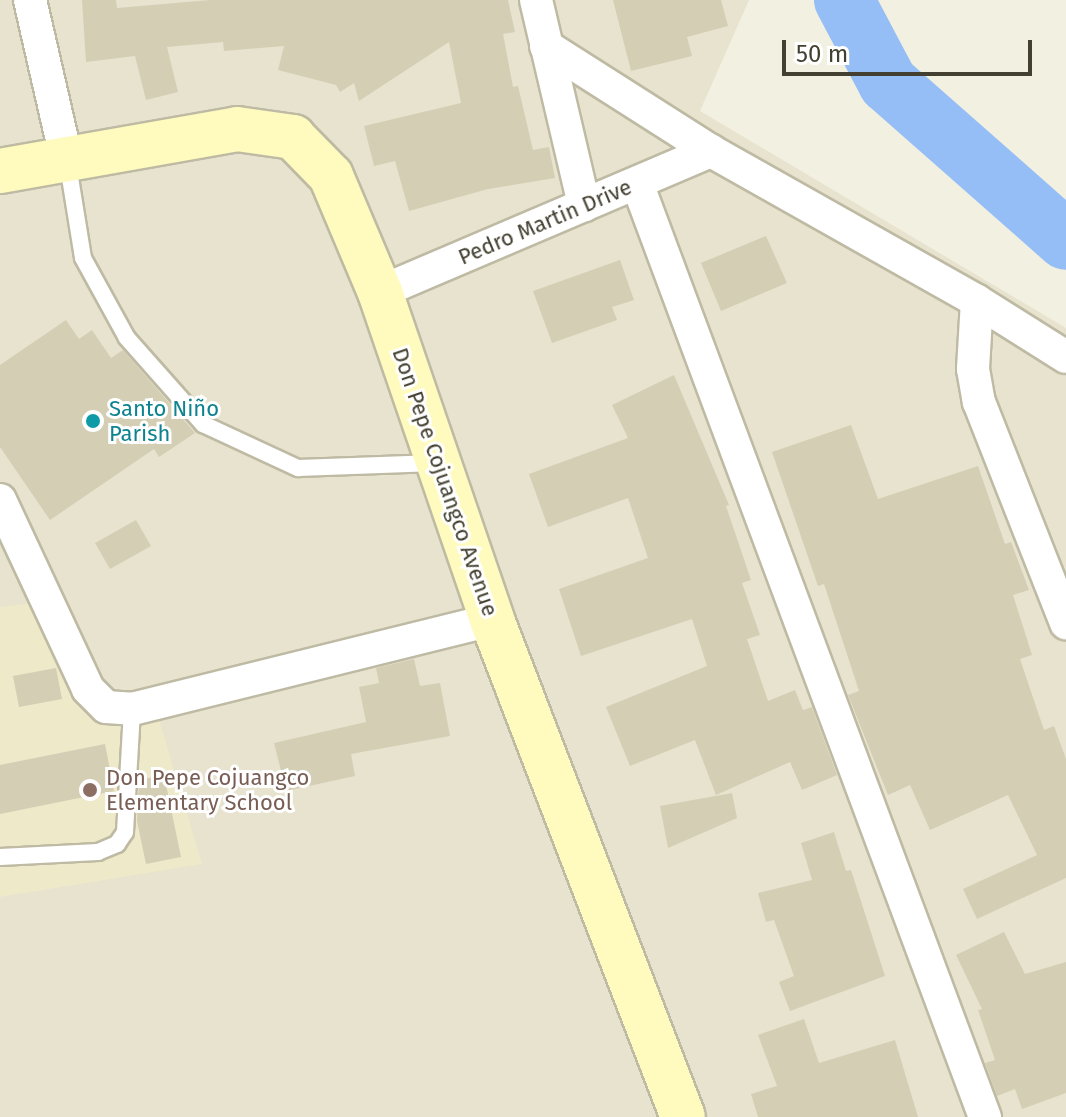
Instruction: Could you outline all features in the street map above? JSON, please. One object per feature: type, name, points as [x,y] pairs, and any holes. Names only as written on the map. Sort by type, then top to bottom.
[{"type":"street","points":[[30,0],[66,157]]},
{"type":"street","points":[[536,0],[584,205]]},
{"type":"street","points":[[546,46],[711,151],[977,301],[1066,357]]},
{"type":"street","name":"Don Pepe Cojuangco Avenue","points":[[0,171],[237,129],[293,137],[331,176],[380,292],[492,620],[683,1117]]},
{"type":"street","name":"Pedro Martin Drive","points":[[380,292],[711,151]]},
{"type":"street","points":[[637,183],[985,1117]]},
{"type":"street","points":[[977,301],[973,369],[979,402],[1066,623]]},
{"type":"street","points":[[0,500],[88,689],[106,707],[132,709],[492,620]]},
{"type":"lane","points":[[66,157],[83,258],[127,338],[203,424],[298,468],[437,463]]},
{"type":"lane","points":[[0,857],[98,852],[117,844],[125,832],[132,709]]},
{"type":"shaded area","points":[[0,0],[749,0],[700,111],[1066,328],[1066,1117],[0,1117]]},
{"type":"shaded area","name":"Don Pepe Cojuangco Elementary School","points":[[33,603],[80,707],[158,716],[202,864],[0,897],[0,607]]},
{"type":"building","points":[[82,0],[116,0],[117,8],[210,0],[508,0],[515,32],[503,34],[513,87],[518,86],[533,150],[549,147],[555,178],[488,189],[409,211],[395,161],[374,166],[364,126],[461,103],[449,42],[359,101],[354,83],[340,92],[336,85],[278,70],[284,46],[224,51],[223,42],[167,47],[178,92],[146,100],[135,56],[86,62]]},
{"type":"building","points":[[613,0],[721,0],[728,26],[687,37],[692,56],[631,71]]},
{"type":"building","points":[[766,236],[787,283],[721,311],[701,263]]},
{"type":"building","points":[[620,260],[634,300],[612,307],[617,320],[552,343],[533,291]]},
{"type":"building","name":"Santo Niño Parish","points":[[66,320],[79,339],[92,330],[111,358],[123,350],[195,433],[159,457],[154,449],[50,520],[0,447],[0,365]]},
{"type":"building","points":[[674,375],[729,505],[726,506],[751,580],[742,583],[760,635],[747,639],[768,701],[795,690],[803,710],[812,707],[837,775],[802,790],[790,762],[716,795],[695,740],[630,766],[606,707],[707,666],[692,619],[581,656],[559,589],[648,558],[628,498],[548,527],[529,474],[628,438],[612,405]]},
{"type":"building","points":[[851,425],[878,499],[978,466],[1005,544],[1011,542],[1029,590],[1013,595],[1032,655],[1020,659],[1044,730],[1054,726],[1066,759],[1066,878],[977,919],[963,889],[1037,855],[1008,795],[930,830],[910,785],[888,795],[848,695],[859,691],[824,584],[818,586],[772,452]]},
{"type":"building","points":[[136,520],[151,546],[110,569],[95,543]]},
{"type":"building","points":[[414,659],[420,686],[440,683],[450,736],[351,754],[355,776],[286,791],[274,743],[366,722],[359,687],[379,683],[376,668]]},
{"type":"building","points":[[56,668],[62,699],[19,707],[13,676]]},
{"type":"building","points":[[105,744],[114,791],[0,814],[0,765]]},
{"type":"building","points":[[164,775],[181,857],[146,864],[137,821],[139,780]]},
{"type":"building","points":[[732,793],[737,818],[668,848],[660,806]]},
{"type":"building","points":[[834,832],[846,871],[851,870],[885,976],[790,1011],[779,982],[794,976],[774,920],[766,922],[758,893],[812,880],[801,843]]},
{"type":"building","points":[[1004,932],[1025,974],[1066,962],[1066,1093],[1022,1109],[1015,1089],[997,1096],[985,1063],[995,1060],[978,1010],[982,1009],[956,955]]},
{"type":"building","points":[[804,1019],[819,1063],[895,1040],[918,1117],[758,1117],[751,1094],[777,1086],[758,1035]]},
{"type":"waterway","points":[[844,0],[888,83],[1066,240]]},
{"type":"place","name":"Santo Niño Parish","points":[[93,421]]},
{"type":"place","name":"Don Pepe Cojuangco Elementary School","points":[[90,790]]}]
